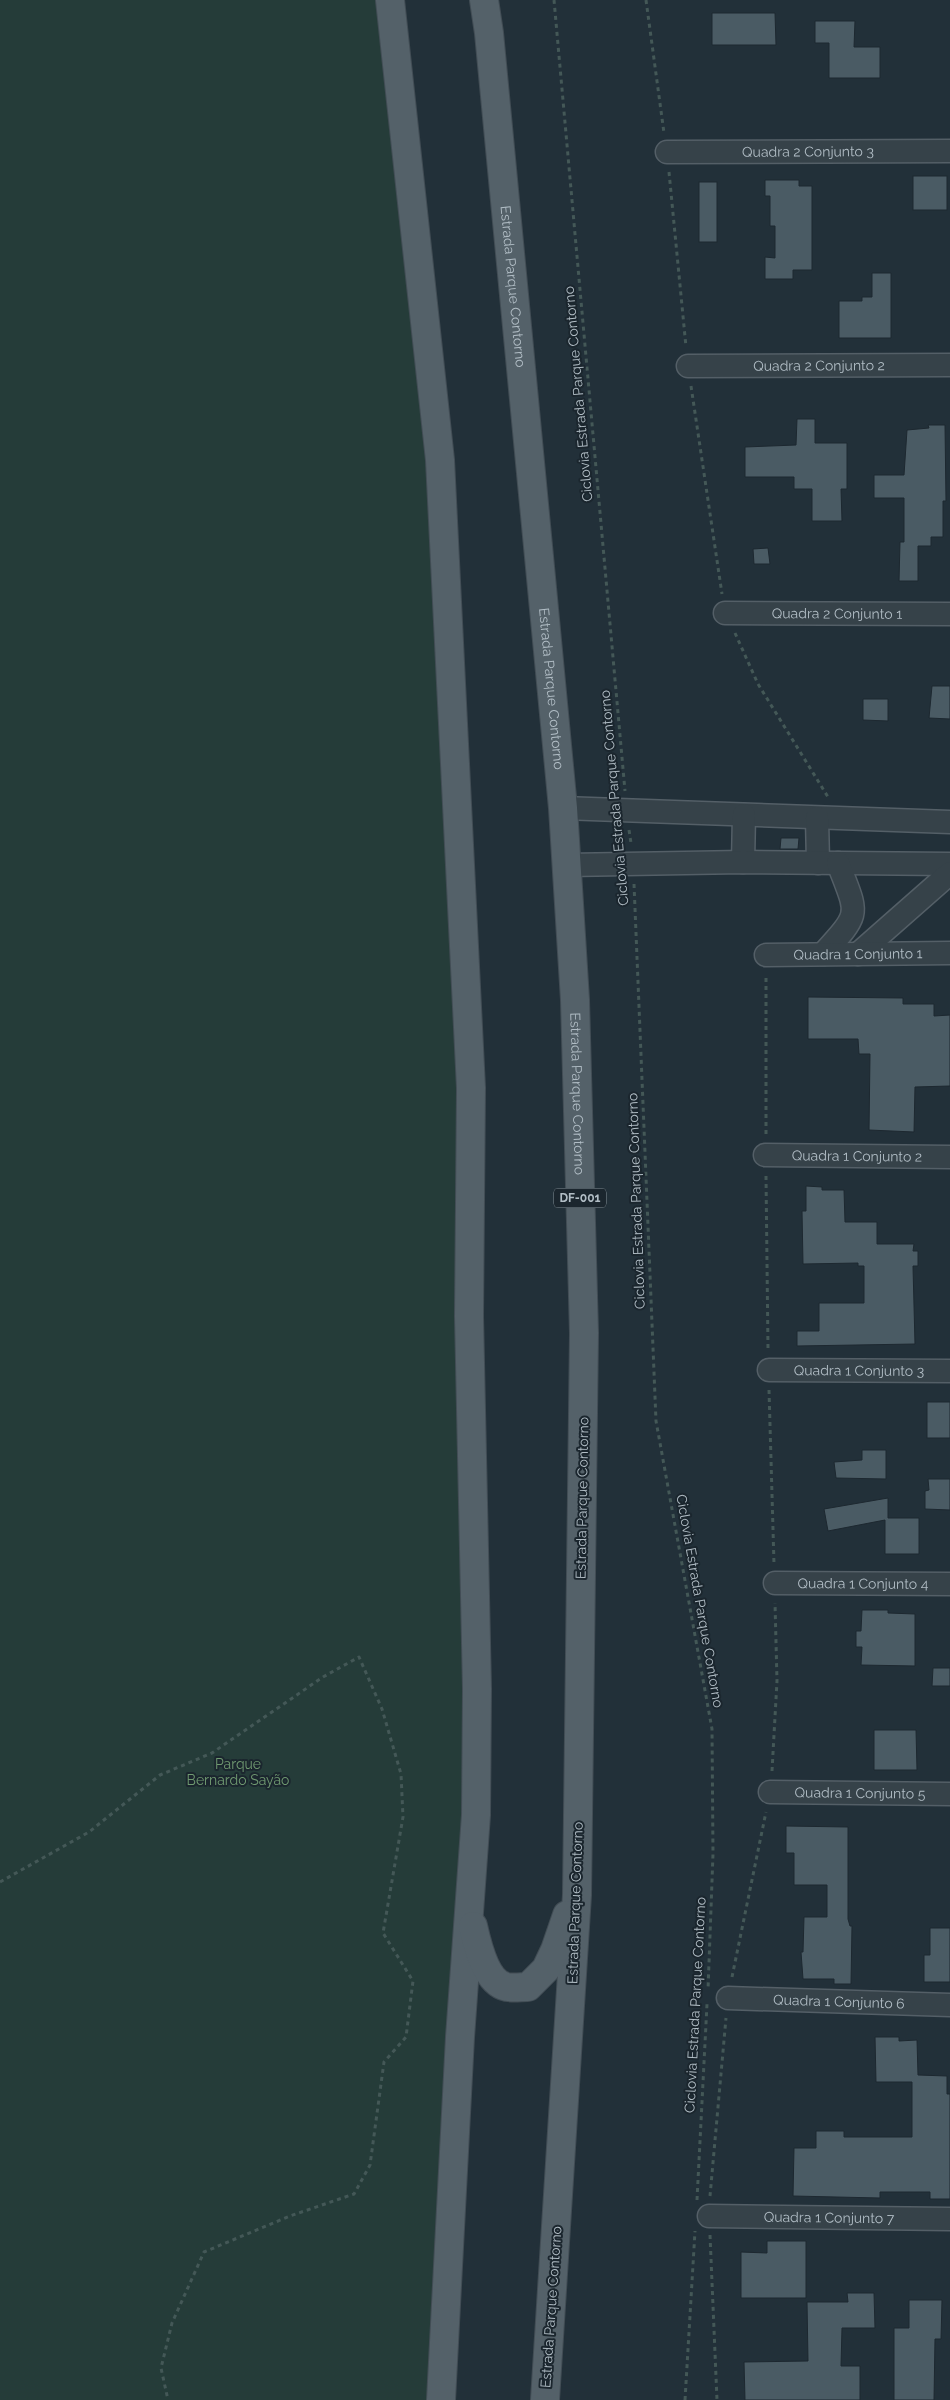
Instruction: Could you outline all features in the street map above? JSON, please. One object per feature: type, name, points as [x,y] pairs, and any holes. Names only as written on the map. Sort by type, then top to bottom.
[{"type":"main road","points":[[390,0],[440,460],[471,1088],[470,1316],[477,1689],[476,1815],[460,2037],[441,2400]]},
{"type":"main road","name":"Estrada Parque Contorno","points":[[484,0],[490,33],[563,808],[575,1000],[584,1333],[577,1895],[545,2400]]},
{"type":"main road","points":[[469,1908],[478,1951],[488,1971],[497,1982],[506,1987],[528,1987],[546,1969],[577,1895]]},
{"type":"street","name":"Quadra 2 Conjunto 3","points":[[667,152],[950,151]]},
{"type":"street","name":"Quadra 2 Conjunto 2","points":[[688,366],[950,365]]},
{"type":"street","name":"Quadra 2 Conjunto 1","points":[[725,613],[950,614]]},
{"type":"street","points":[[563,808],[950,822]]},
{"type":"street","points":[[744,815],[744,862]]},
{"type":"street","points":[[817,818],[828,863],[854,910],[851,923],[823,954]]},
{"type":"street","points":[[566,865],[744,862],[950,864]]},
{"type":"street","points":[[858,954],[950,873]]},
{"type":"street","name":"Quadra 1 Conjunto 1","points":[[766,955],[950,954]]},
{"type":"street","name":"Quadra 1 Conjunto 2","points":[[766,1155],[950,1157]]},
{"type":"street","name":"Quadra 1 Conjunto 3","points":[[768,1370],[950,1371]]},
{"type":"street","name":"Quadra 1 Conjunto 4","points":[[775,1582],[950,1584]]},
{"type":"street","name":"Quadra 1 Conjunto 5","points":[[770,1792],[950,1794]]},
{"type":"street","name":"Quadra 1 Conjunto 6","points":[[728,1998],[950,2004]]},
{"type":"street","name":"Quadra 1 Conjunto 7","points":[[700,2216],[950,2219]]},
{"type":"path","name":"Ciclovia Estrada Parque Contorno","points":[[554,0],[633,864],[656,1421],[712,1729],[713,1854],[700,2216],[685,2400]]},
{"type":"path","points":[[646,0],[667,152],[688,366],[725,613],[758,684],[841,819]]},
{"type":"path","points":[[717,2400],[700,2216],[728,1998],[770,1792],[777,1681],[768,1370],[766,955]]},
{"type":"path","points":[[0,1882],[89,1832],[160,1775],[212,1753],[323,1676],[359,1657],[382,1709],[401,1774],[403,1817],[383,1933],[413,1981],[406,2038],[384,2062],[370,2165],[354,2194],[290,2216],[204,2252],[170,2332],[161,2368],[168,2400]]},
{"type":"green space","name":"Parque Bernardo Sayão","points":[[0,0],[384,0],[474,868],[476,1600],[442,2400],[0,2400]]},
{"type":"building","points":[[712,13],[775,13],[776,45],[712,45]]},
{"type":"building","points":[[815,21],[855,21],[854,47],[880,47],[880,78],[829,78],[829,43],[815,43]]},
{"type":"building","points":[[913,176],[947,176],[947,210],[913,210]]},
{"type":"building","points":[[765,180],[799,180],[799,186],[812,186],[812,270],[793,270],[793,279],[765,279],[765,257],[775,258],[775,226],[770,226],[770,196],[765,196]]},
{"type":"building","points":[[699,182],[717,182],[717,242],[699,242]]},
{"type":"building","points":[[872,273],[891,273],[891,338],[839,338],[839,301],[862,301],[862,297],[872,297]]},
{"type":"building","points":[[797,419],[815,419],[815,443],[847,443],[847,489],[841,489],[842,521],[812,521],[812,489],[794,489],[794,477],[745,477],[745,447],[796,445]]},
{"type":"building","points":[[928,425],[945,425],[946,501],[943,501],[943,537],[931,537],[931,546],[918,546],[918,581],[899,581],[900,542],[904,542],[904,498],[874,498],[874,475],[904,475],[907,430],[929,428]]},
{"type":"building","points":[[768,548],[770,564],[754,564],[753,549]]},
{"type":"building","points":[[932,686],[950,686],[950,719],[929,718]]},
{"type":"building","points":[[863,699],[888,699],[888,721],[863,720]]},
{"type":"building","points":[[781,838],[799,838],[798,849],[780,849]]},
{"type":"building","points":[[808,997],[903,998],[903,1004],[934,1004],[934,1016],[950,1015],[950,1086],[915,1087],[914,1132],[869,1130],[870,1054],[859,1054],[858,1039],[808,1039]]},
{"type":"building","points":[[806,1186],[822,1187],[822,1190],[844,1190],[845,1222],[877,1222],[877,1244],[914,1244],[913,1251],[918,1251],[918,1266],[913,1266],[915,1344],[797,1346],[797,1331],[819,1331],[819,1303],[864,1303],[864,1266],[858,1266],[858,1263],[803,1264],[802,1211],[806,1211]]},
{"type":"building","points":[[927,1402],[950,1402],[950,1438],[927,1438]]},
{"type":"building","points":[[862,1450],[886,1450],[886,1479],[836,1478],[834,1462],[862,1460]]},
{"type":"building","points":[[928,1479],[950,1479],[950,1510],[925,1509],[925,1491],[929,1490]]},
{"type":"building","points":[[888,1498],[888,1518],[919,1518],[919,1554],[885,1554],[885,1520],[828,1531],[824,1509]]},
{"type":"building","points":[[862,1610],[888,1610],[888,1613],[915,1614],[915,1666],[861,1665],[862,1647],[856,1647],[856,1631],[861,1631]]},
{"type":"building","points":[[933,1668],[950,1668],[950,1686],[932,1686]]},
{"type":"building","points":[[874,1730],[916,1730],[917,1770],[874,1770]]},
{"type":"building","points":[[786,1826],[848,1827],[848,1919],[850,1926],[852,1926],[851,1984],[834,1984],[834,1979],[803,1979],[801,1952],[803,1952],[804,1917],[827,1917],[827,1885],[794,1885],[794,1853],[786,1853]]},
{"type":"building","points":[[930,1928],[950,1928],[950,1982],[924,1982],[924,1955],[930,1955]]},
{"type":"building","points":[[875,2037],[899,2037],[899,2041],[917,2040],[918,2075],[947,2076],[947,2094],[950,2094],[950,2199],[930,2199],[930,2192],[880,2192],[880,2198],[793,2196],[794,2148],[816,2148],[816,2131],[844,2131],[844,2137],[912,2137],[912,2082],[876,2082]]},
{"type":"building","points":[[767,2241],[806,2241],[806,2298],[741,2298],[741,2252],[767,2253]]},
{"type":"building","points":[[847,2293],[874,2293],[875,2328],[842,2328],[841,2366],[860,2366],[860,2400],[745,2400],[744,2362],[808,2361],[807,2302],[848,2302]]},
{"type":"building","points":[[909,2300],[942,2300],[941,2339],[935,2339],[934,2400],[894,2400],[894,2328],[909,2328]]}]
